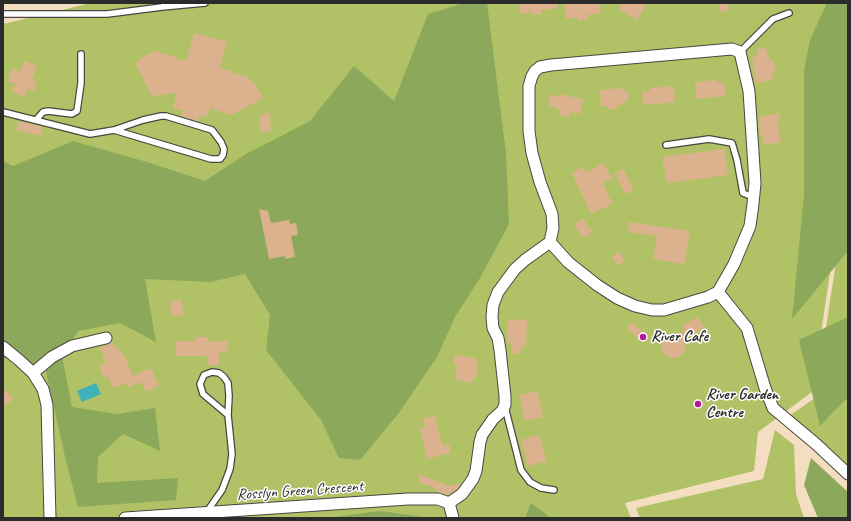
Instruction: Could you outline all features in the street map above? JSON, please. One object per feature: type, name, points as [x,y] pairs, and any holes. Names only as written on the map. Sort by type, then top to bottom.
[{"type":"street","points":[[453,518],[449,503],[462,494],[473,479],[476,471],[482,435],[493,419],[502,411],[505,405],[500,350],[498,338],[493,328],[493,304],[498,292],[515,269],[550,242],[553,228],[552,214],[540,182],[532,153],[529,131],[529,86],[535,71],[540,67],[551,65],[732,49],[740,52],[749,91],[755,183],[754,197],[750,226],[734,264],[718,292],[708,297],[664,310],[652,310],[635,306],[617,298],[597,286],[568,262],[550,242]]},
{"type":"street","points":[[718,292],[747,328],[765,388],[773,408],[816,444],[848,474]]},
{"type":"street","points":[[33,373],[52,357],[72,346],[106,338]]},
{"type":"street","points":[[3,347],[20,360],[33,373],[43,389],[47,405],[50,518]]},
{"type":"street","name":"Rosslyn Green Crescent","points":[[125,518],[195,516],[206,513],[408,499],[438,499],[449,503]]},
{"type":"lane","points":[[162,7],[167,3]]},
{"type":"lane","points":[[3,14],[107,14],[205,3]]},
{"type":"lane","points":[[740,52],[773,19],[789,13]]},
{"type":"lane","points":[[36,120],[43,112],[48,111],[72,114],[78,111],[81,83],[81,54]]},
{"type":"lane","points":[[3,112],[90,134],[114,130],[143,120],[166,116],[212,130],[221,142],[224,149],[220,159],[211,159],[114,130]]},
{"type":"lane","points":[[666,145],[709,139],[732,144],[737,160],[743,193],[754,197]]},
{"type":"lane","points":[[206,513],[222,490],[230,469],[232,454],[228,415],[228,383],[219,373],[212,372],[204,375],[200,384],[203,394],[228,415]]},
{"type":"lane","points":[[505,405],[521,470],[530,482],[541,488],[554,490]]},
{"type":"green space","points":[[91,3],[848,3],[848,154],[812,392],[758,432],[754,471],[625,503],[631,518],[3,518],[3,24]]},
{"type":"green space","points":[[464,3],[487,3],[506,153],[509,224],[480,278],[455,317],[437,357],[398,414],[360,460],[339,458],[321,420],[266,350],[270,315],[245,274],[211,282],[145,279],[156,342],[120,323],[78,331],[62,356],[72,407],[118,414],[155,408],[160,451],[123,434],[98,457],[97,483],[178,478],[176,500],[78,507],[45,367],[3,358],[3,161],[13,166],[73,141],[147,162],[205,181],[246,154],[310,121],[354,66],[394,101],[428,14]]},
{"type":"green space","points":[[827,3],[848,3],[848,251],[792,319],[804,195],[804,71],[810,40]]},
{"type":"green space","points":[[848,185],[848,468],[789,416],[815,398]]},
{"type":"green space","points":[[848,317],[848,400],[845,400],[820,426],[799,340]]},
{"type":"green space","points":[[775,430],[794,445],[796,494],[804,518],[640,518],[636,508],[763,479]]},
{"type":"green space","points":[[811,458],[848,492],[848,518],[818,518],[804,485]]},
{"type":"green space","points":[[531,503],[551,518],[525,518]]},
{"type":"green space","points":[[380,511],[432,518],[326,518]]},
{"type":"water","points":[[96,383],[101,394],[82,402],[77,391]]},
{"type":"building","points":[[519,3],[558,3],[558,8],[541,10],[542,14],[532,15],[532,12],[520,14]]},
{"type":"building","points":[[564,3],[600,3],[601,13],[587,15],[588,19],[578,21],[578,17],[566,19]]},
{"type":"building","points":[[623,3],[647,3],[637,20],[619,9]]},
{"type":"building","points":[[719,3],[728,3],[729,10],[720,12]]},
{"type":"building","points":[[194,33],[227,42],[220,68],[247,77],[254,83],[263,98],[231,115],[210,108],[207,117],[199,115],[198,121],[181,116],[183,110],[173,108],[177,93],[152,96],[135,63],[147,54],[156,51],[186,61]]},
{"type":"building","points":[[766,48],[770,61],[774,60],[776,71],[772,72],[773,80],[756,83],[752,57],[758,56],[757,49]]},
{"type":"building","points":[[24,61],[37,66],[32,80],[37,82],[34,91],[28,89],[25,97],[12,92],[15,84],[8,81],[12,69],[20,72]]},
{"type":"building","points":[[717,80],[718,83],[724,82],[726,96],[696,99],[695,82]]},
{"type":"building","points":[[674,86],[675,102],[643,105],[642,92],[650,91],[650,88]]},
{"type":"building","points":[[622,88],[622,90],[627,90],[628,102],[623,102],[624,104],[617,105],[617,109],[607,109],[607,106],[601,106],[600,90]]},
{"type":"building","points":[[550,94],[560,97],[561,94],[583,100],[580,114],[570,112],[569,117],[559,115],[561,110],[548,105]]},
{"type":"building","points":[[269,112],[271,131],[261,132],[259,116]]},
{"type":"building","points":[[779,113],[780,122],[777,122],[781,142],[764,145],[763,137],[761,137],[759,122],[761,122],[760,117]]},
{"type":"building","points":[[19,121],[43,127],[41,136],[16,130]]},
{"type":"building","points":[[724,149],[728,175],[667,183],[662,157]]},
{"type":"building","points":[[603,163],[612,178],[603,183],[612,204],[591,214],[572,173],[583,167],[586,173]]},
{"type":"building","points":[[623,169],[634,190],[625,194],[615,173]]},
{"type":"building","points":[[259,209],[268,211],[271,223],[289,220],[290,224],[296,223],[298,235],[291,236],[295,257],[285,259],[285,256],[269,259]]},
{"type":"building","points":[[583,218],[592,232],[583,238],[574,225]]},
{"type":"building","points":[[629,222],[690,231],[684,264],[653,259],[657,236],[628,232]]},
{"type":"building","points":[[619,252],[625,261],[618,266],[612,257]]},
{"type":"building","points":[[182,300],[183,315],[171,316],[170,301]]},
{"type":"building","points":[[698,317],[704,328],[685,339],[686,347],[683,354],[676,358],[672,358],[664,354],[661,347],[663,338],[670,334],[685,332],[682,326]]},
{"type":"building","points":[[508,319],[527,320],[526,346],[522,346],[521,354],[511,353],[512,344],[507,342]]},
{"type":"building","points":[[632,322],[644,333],[638,339],[627,328]]},
{"type":"building","points":[[195,337],[209,337],[208,341],[228,341],[228,351],[219,351],[219,365],[208,365],[207,356],[176,356],[176,341],[195,341]]},
{"type":"building","points":[[112,341],[115,348],[118,347],[120,352],[122,351],[133,376],[151,368],[159,386],[146,392],[141,382],[128,387],[127,383],[113,388],[108,376],[104,378],[99,366],[106,363],[100,347],[108,345]]},
{"type":"building","points":[[455,355],[476,358],[475,362],[478,363],[476,378],[473,378],[472,383],[455,380],[457,366],[453,365]]},
{"type":"building","points":[[3,387],[13,399],[3,408]]},
{"type":"building","points":[[537,391],[543,417],[525,421],[519,395]]},
{"type":"building","points":[[435,416],[442,445],[449,444],[451,453],[427,459],[420,428],[425,427],[423,418]]},
{"type":"building","points":[[539,434],[547,461],[528,466],[521,440]]},
{"type":"building","points":[[419,474],[449,486],[460,483],[460,485],[448,495],[438,492],[431,486],[419,483]]},
{"type":"place","name":"River Cafe","points":[[643,337]]},
{"type":"place","name":"River Garden Centre","points":[[698,404]]}]
